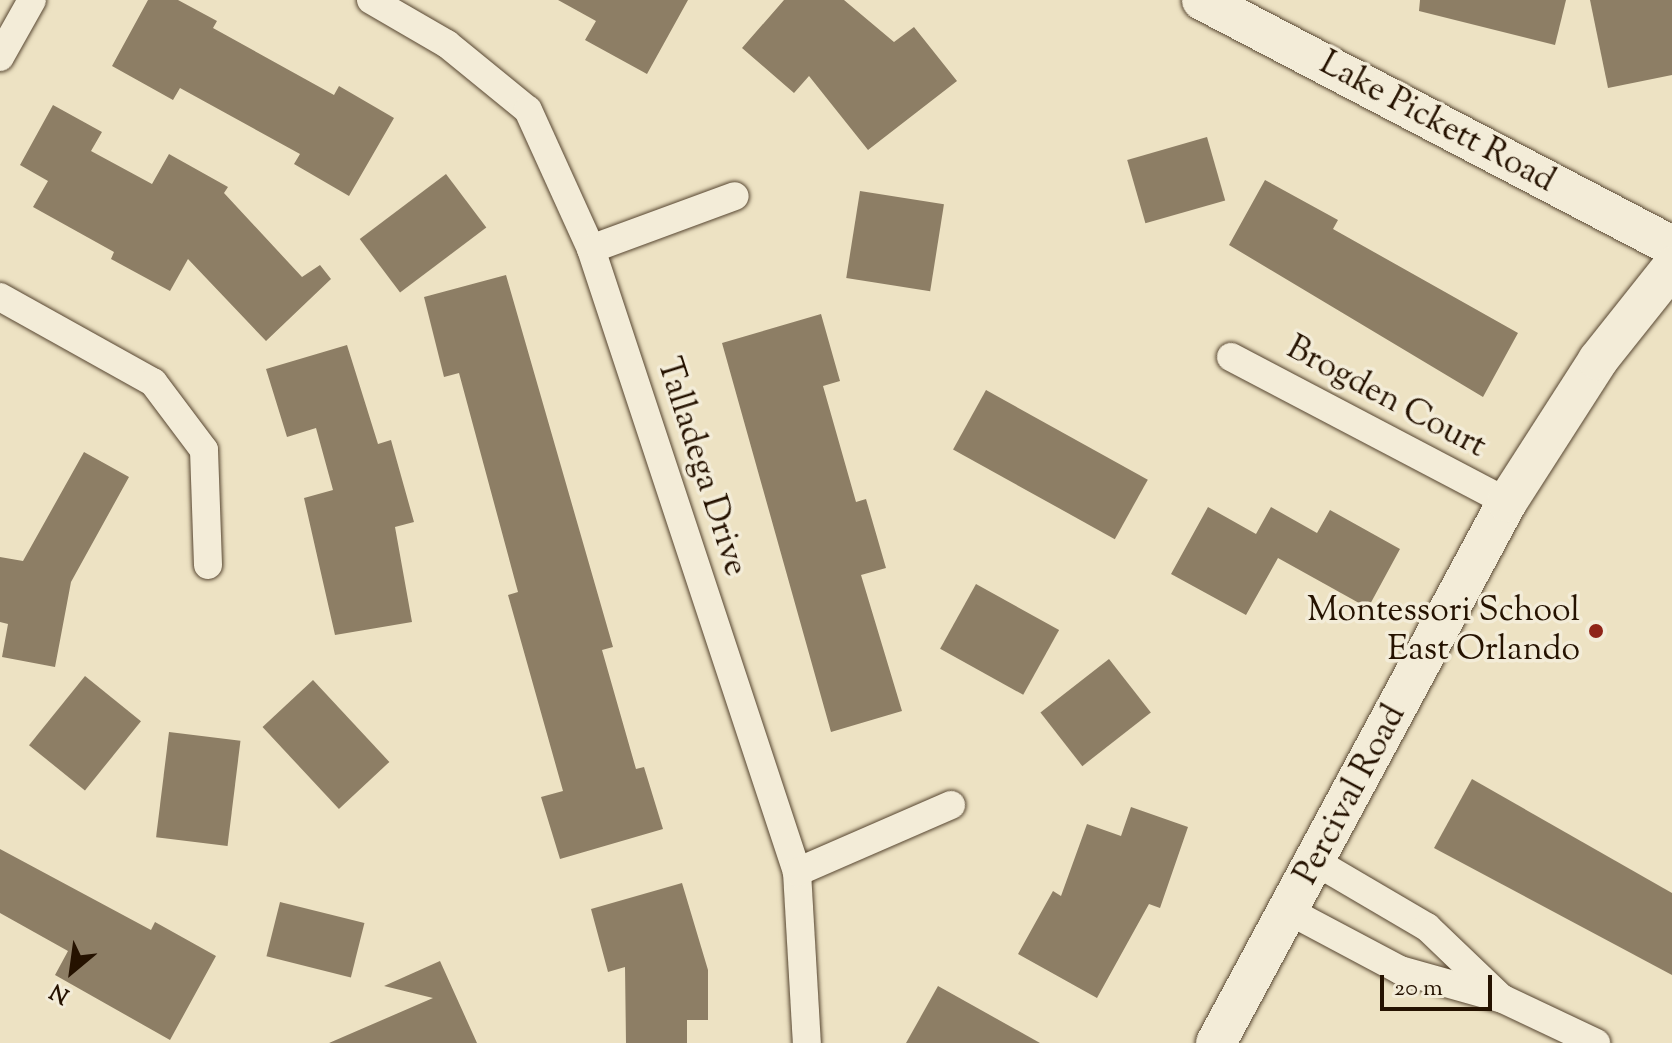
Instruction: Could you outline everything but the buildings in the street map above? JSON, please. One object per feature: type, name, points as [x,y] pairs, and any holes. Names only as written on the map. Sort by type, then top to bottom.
[{"type":"street","points":[[0,57],[32,0]]},
{"type":"street","name":"Talladega Drive","points":[[371,0],[447,44],[528,110],[591,249],[797,872],[807,1043]]},
{"type":"street","name":"Lake Pickett Road","points":[[1202,0],[1672,246]]},
{"type":"street","points":[[591,249],[735,196]]},
{"type":"street","name":"Percival Road","points":[[1216,1043],[1507,502],[1598,360],[1672,267]]},
{"type":"street","points":[[0,297],[153,382],[204,450],[208,565]]},
{"type":"street","name":"Brogden Court","points":[[1231,357],[1507,502]]},
{"type":"street","points":[[797,872],[951,805]]},
{"type":"street","points":[[1316,862],[1427,927],[1503,999]]},
{"type":"street","points":[[1289,911],[1400,970],[1503,999],[1596,1043]]},
{"type":"place","name":"Montessori School East Orlando","points":[[1596,631]]}]
